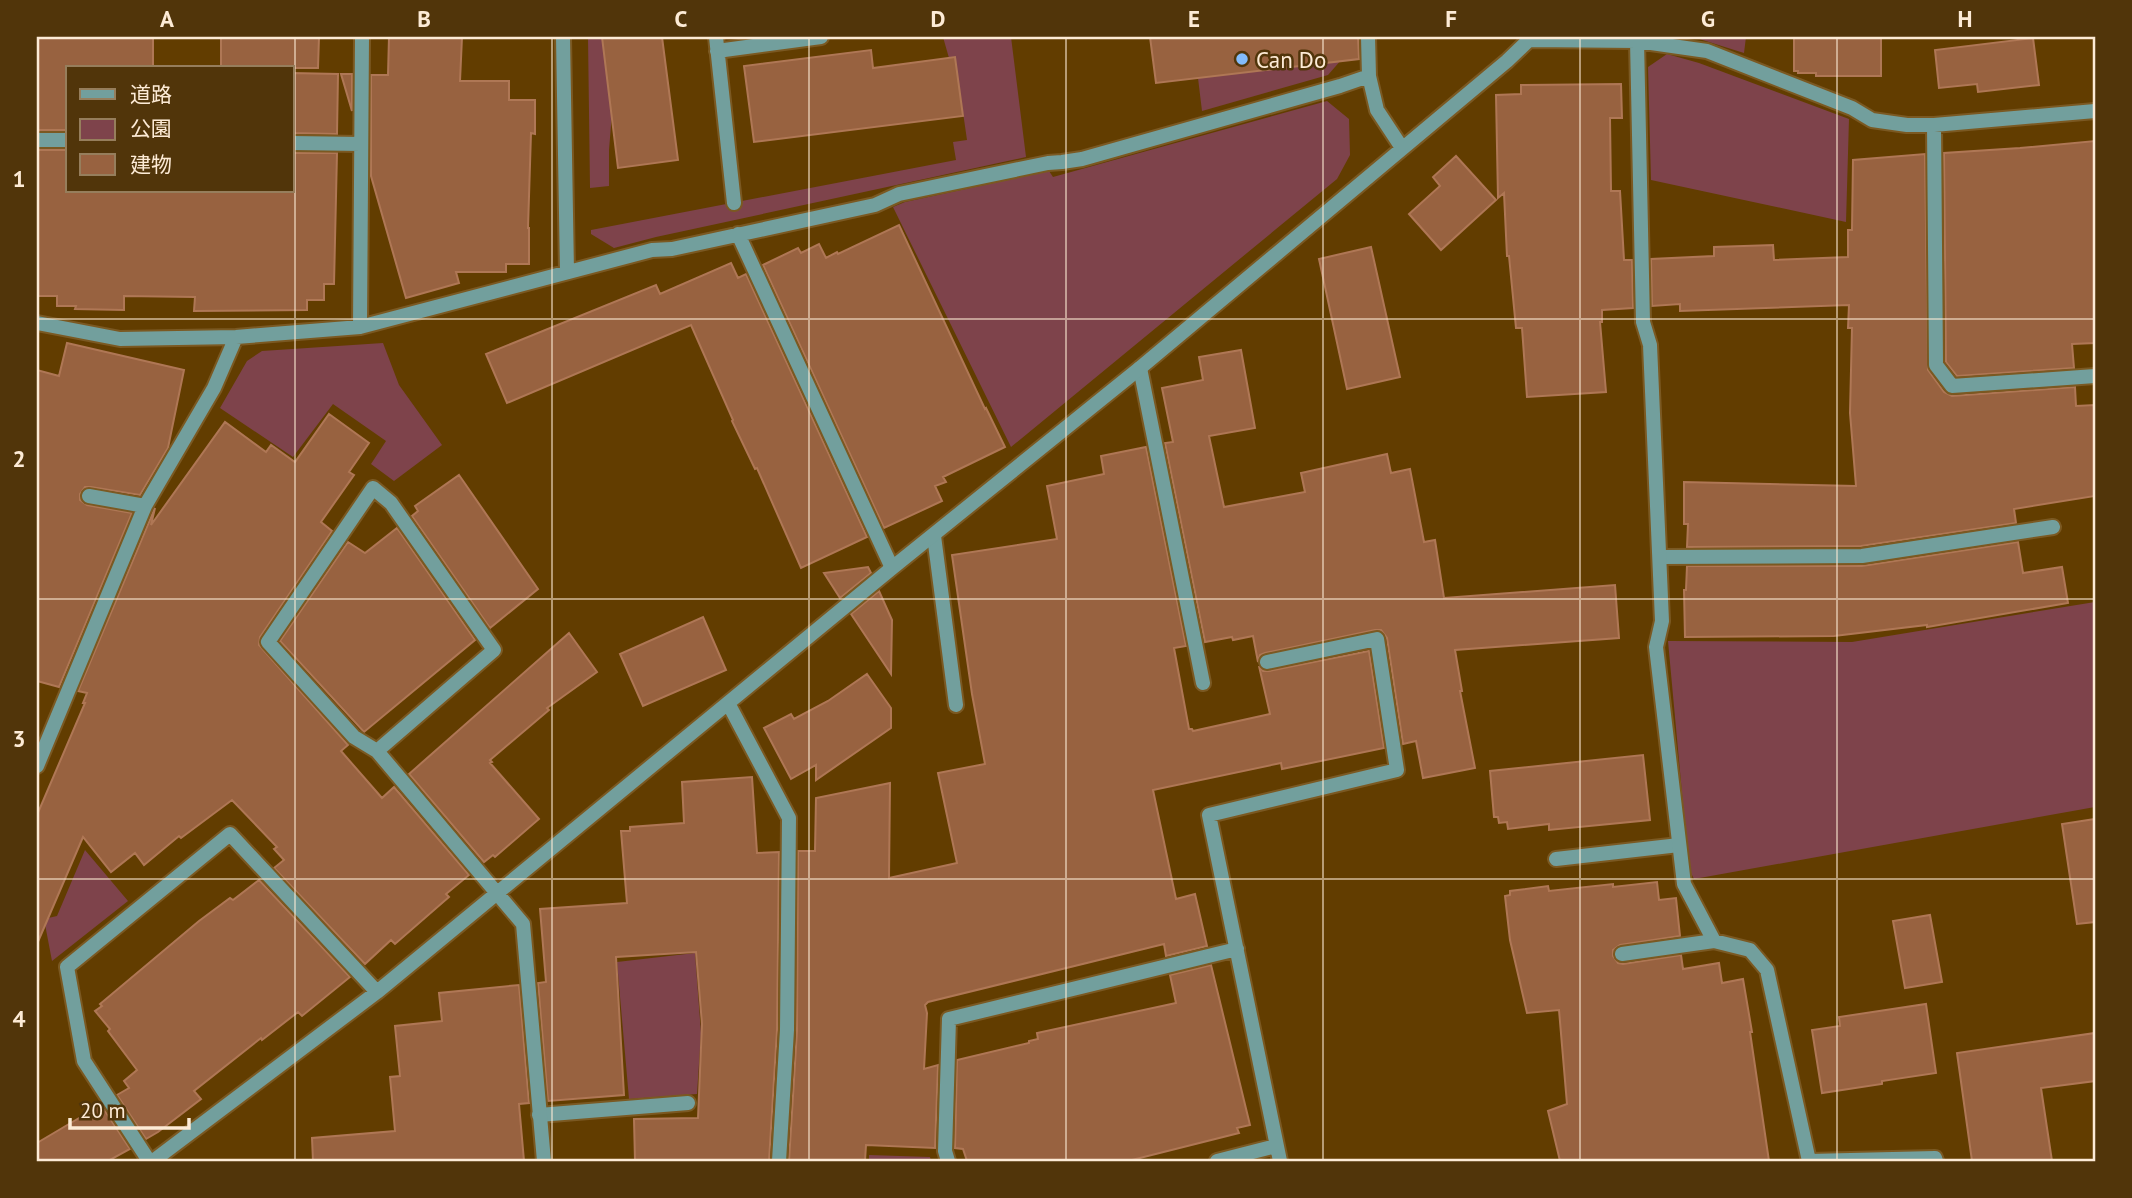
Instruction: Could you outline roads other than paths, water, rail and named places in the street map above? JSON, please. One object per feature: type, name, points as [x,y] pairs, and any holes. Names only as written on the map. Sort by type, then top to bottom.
[{"type":"street","points":[[360,327],[362,37]]},
{"type":"street","points":[[563,37],[567,272]]},
{"type":"street","points":[[734,203],[716,44],[821,37]]},
{"type":"street","points":[[1368,37],[1369,76],[1377,110],[1402,148]]},
{"type":"street","points":[[377,992],[230,834],[67,967],[84,1061],[151,1161],[377,992],[892,568],[1140,368],[1531,39],[1637,41],[1707,51],[1852,108],[1872,120],[1908,125],[2095,111]]},
{"type":"street","points":[[1637,41],[1643,322],[1650,345],[1660,556],[1662,621],[1657,647],[1684,884],[1714,941]]},
{"type":"street","points":[[37,323],[120,339],[236,337],[360,327],[652,250],[672,249],[875,205],[912,191],[1048,163],[1082,159],[1369,76]]},
{"type":"street","points":[[1934,125],[1936,365],[1952,386],[2095,376]]},
{"type":"street","points":[[37,140],[66,140]]},
{"type":"street","points":[[294,143],[360,144]]},
{"type":"street","points":[[738,234],[892,568]]},
{"type":"street","points":[[37,766],[145,506],[214,388],[236,337]]},
{"type":"street","points":[[1140,368],[1203,683]]},
{"type":"street","points":[[377,751],[494,650],[391,503],[373,488],[268,642],[354,737],[377,751],[523,924],[544,1161]]},
{"type":"street","points":[[89,496],[145,506]]},
{"type":"street","points":[[1660,556],[1862,556],[2053,527]]},
{"type":"street","points":[[934,536],[956,705]]},
{"type":"street","points":[[1217,1161],[1278,1154],[1209,815],[1397,770],[1377,639],[1267,662]]},
{"type":"street","points":[[728,703],[789,818],[787,1030],[779,1161]]},
{"type":"street","points":[[1556,859],[1679,845]]},
{"type":"street","points":[[1622,954],[1714,941],[1750,950],[1768,970],[1809,1161],[1935,1157],[1936,1161]]},
{"type":"street","points":[[948,1161],[945,1151],[949,1019],[1237,948]]},
{"type":"street","points":[[539,1115],[688,1103]]},
{"type":"place","name":"Can Do","points":[[1242,59]]}]
